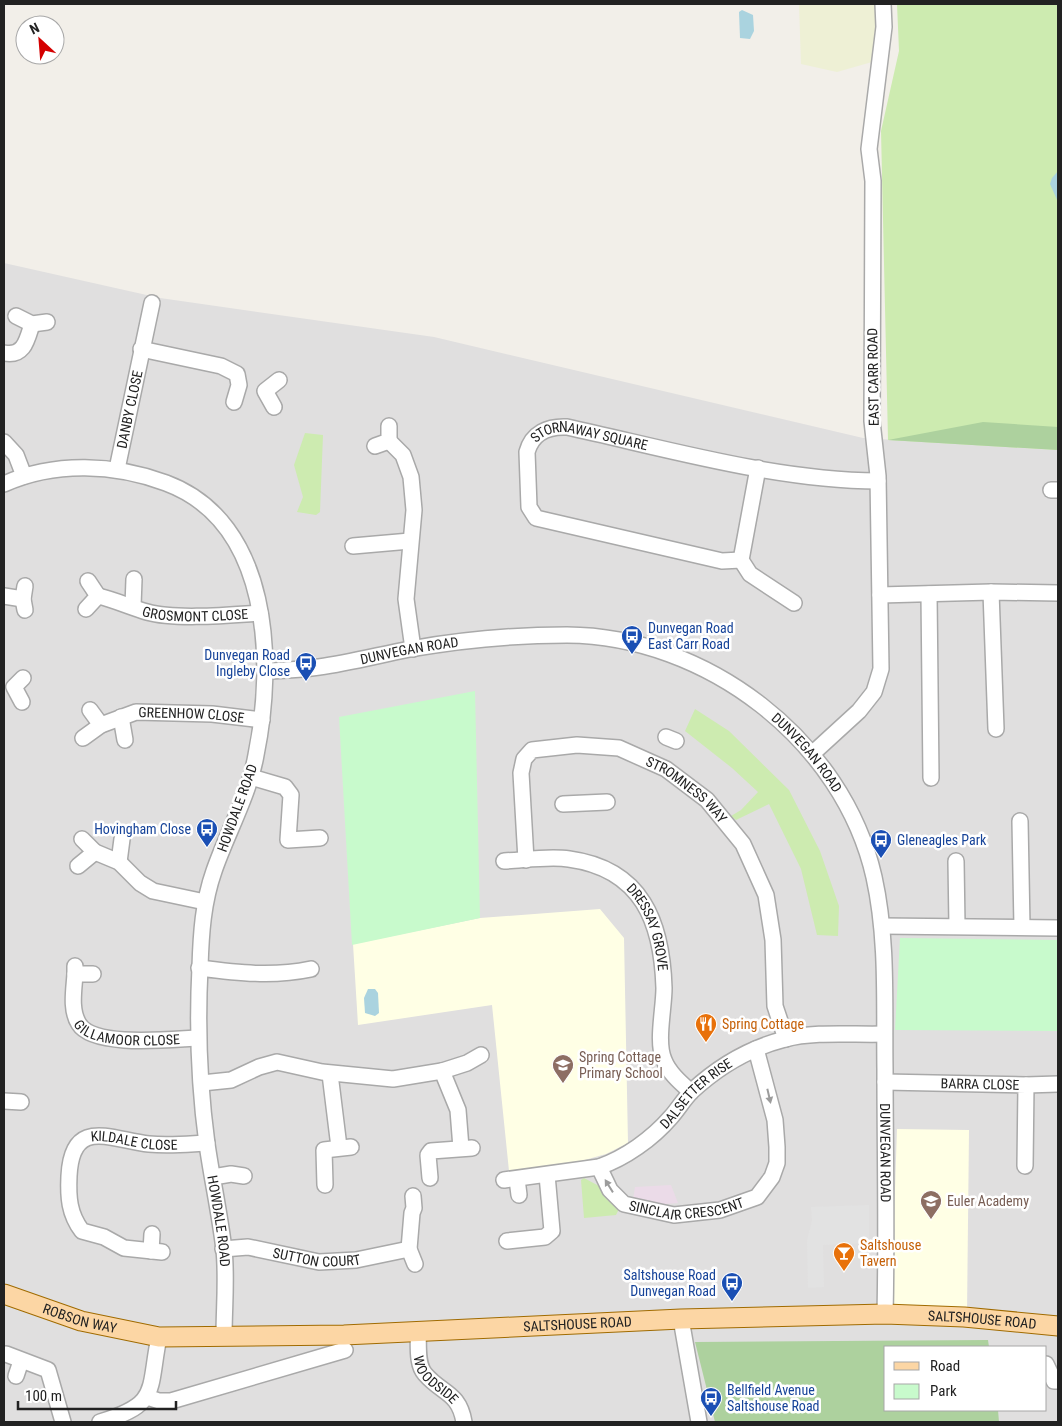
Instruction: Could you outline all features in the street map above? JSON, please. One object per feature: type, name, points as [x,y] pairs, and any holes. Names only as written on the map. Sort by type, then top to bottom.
[{"type":"main road","name":"ROBSON WAY","points":[[4,1294],[81,1321],[159,1337]]},
{"type":"main road","name":"SALTSHOUSE ROAD","points":[[159,1337],[418,1331],[681,1319],[886,1314],[964,1317],[1058,1326]]},
{"type":"street","name":"EAST CARR ROAD","points":[[812,754],[859,711],[874,692],[881,668],[878,481],[872,421],[872,182],[869,149],[884,27],[883,4]]},
{"type":"street","name":"DANBY CLOSE","points":[[117,469],[152,303]]},
{"type":"street","points":[[4,353],[13,354],[19,352],[40,323],[16,316]]},
{"type":"street","points":[[141,349],[221,366],[237,374],[239,384],[234,402]]},
{"type":"street","points":[[266,391],[279,380]]},
{"type":"street","points":[[239,384],[266,391],[274,407]]},
{"type":"street","name":"STORNAWAY SQUARE","points":[[741,560],[722,561],[536,518],[529,507],[527,452],[532,440],[539,433],[556,426],[567,427],[758,468],[839,481],[878,481]]},
{"type":"street","points":[[375,446],[389,433],[403,455],[411,477],[414,510],[406,599],[413,649]]},
{"type":"street","points":[[4,442],[16,455],[24,476]]},
{"type":"street","name":"HOWDALE ROAD","points":[[4,484],[24,476],[74,468],[117,469],[170,484],[190,493],[211,508],[235,540],[251,573],[260,613],[266,671],[262,720],[251,777],[213,873],[205,902],[199,968],[198,1038],[207,1143],[223,1249],[224,1336]]},
{"type":"street","points":[[758,468],[741,560],[750,574],[791,597]]},
{"type":"street","points":[[353,546],[410,541]]},
{"type":"street","name":"GROSMONT CLOSE","points":[[133,606],[134,579]]},
{"type":"street","points":[[86,609],[98,596],[88,581]]},
{"type":"street","points":[[880,595],[991,592],[1058,593]]},
{"type":"street","points":[[991,592],[996,730]]},
{"type":"street","points":[[929,594],[931,778]]},
{"type":"street","points":[[4,596],[24,598]]},
{"type":"street","name":"GROSMONT CLOSE","points":[[98,596],[147,612],[166,614],[218,616],[260,613]]},
{"type":"street","name":"DUNVEGAN ROAD","points":[[266,671],[316,668],[413,649],[522,637],[569,635],[616,640],[656,650],[710,672],[746,691],[782,723],[812,754],[837,791],[866,853],[873,875],[882,926],[887,1220],[886,1314]]},
{"type":"street","points":[[14,683],[22,702]]},
{"type":"street","points":[[90,710],[101,725]]},
{"type":"street","name":"GREENHOW CLOSE","points":[[83,738],[101,725],[136,712],[212,714],[262,720]]},
{"type":"street","name":"GREENHOW CLOSE","points":[[121,716],[125,740]]},
{"type":"street","name":"STROMNESS WAY","points":[[526,860],[521,773],[524,759],[532,750],[577,746],[619,748],[666,769],[707,800],[743,844],[766,895],[773,940],[776,1006],[786,1039]]},
{"type":"street","points":[[251,777],[285,787],[291,795],[288,840],[320,838]]},
{"type":"street","points":[[563,804],[607,802]]},
{"type":"street","points":[[1020,821],[1022,928]]},
{"type":"street","points":[[82,839],[95,852],[119,862],[140,883],[153,891],[205,902]]},
{"type":"street","points":[[119,862],[122,839]]},
{"type":"street","points":[[78,866],[95,852]]},
{"type":"street","name":"DRESSAY GROVE","points":[[504,861],[567,858],[589,863],[618,876],[628,884],[642,901],[654,921],[661,946],[664,988],[661,1045],[664,1060],[678,1079],[691,1092]]},
{"type":"street","points":[[956,860],[957,926]]},
{"type":"street","points":[[882,926],[1058,928]]},
{"type":"street","points":[[199,968],[258,975],[288,974],[311,969]]},
{"type":"street","name":"GILLAMOOR CLOSE","points":[[93,974],[75,970],[74,1013],[85,1031],[94,1036],[117,1038],[156,1040],[198,1038]]},
{"type":"street","name":"DALSETTER RISE","points":[[519,1195],[511,1180],[599,1167],[612,1162],[646,1140],[672,1116],[691,1092],[724,1064],[756,1049],[786,1039],[884,1034]]},
{"type":"street","name":"SINCLAIR CRESCENT","points":[[599,1167],[610,1190],[624,1204],[674,1215],[720,1210],[757,1197],[772,1177],[777,1163],[778,1147],[775,1120],[756,1049]]},
{"type":"street","points":[[202,1083],[231,1080],[259,1067],[277,1062],[330,1074],[393,1079],[442,1071],[467,1064],[481,1056]]},
{"type":"street","points":[[430,1178],[428,1155],[431,1151],[466,1148],[458,1110],[442,1071]]},
{"type":"street","points":[[325,1185],[338,1148],[330,1074]]},
{"type":"street","name":"BARRA CLOSE","points":[[885,1082],[1026,1085],[1026,1166]]},
{"type":"street","points":[[1026,1085],[1058,1084]]},
{"type":"street","points":[[4,1101],[20,1102]]},
{"type":"street","name":"KILDALE CLOSE","points":[[152,1234],[157,1251],[124,1248],[104,1237],[82,1231],[71,1213],[68,1188],[70,1157],[83,1140],[99,1135],[146,1144],[171,1146],[207,1143]]},
{"type":"street","points":[[213,1177],[231,1174],[244,1176]]},
{"type":"street","points":[[507,1241],[558,1234],[547,1175]]},
{"type":"street","points":[[413,1196],[414,1208],[409,1241],[414,1264]]},
{"type":"street","name":"SUTTON COURT","points":[[223,1249],[248,1247],[319,1262],[356,1260],[409,1241]]},
{"type":"street","points":[[681,1319],[699,1422]]},
{"type":"street","name":"WOODSIDE","points":[[418,1331],[419,1357],[424,1373],[454,1397],[462,1410],[464,1422]]},
{"type":"street","points":[[100,1422],[131,1410],[147,1397],[159,1337]]},
{"type":"street","points":[[147,1397],[159,1401],[171,1401],[344,1350]]},
{"type":"street","points":[[6,1354],[48,1370],[63,1422]]},
{"type":"street","points":[[16,1376],[21,1361]]},
{"type":"street","points":[[1047,1367],[1051,1378],[1054,1381],[1058,1381]]},
{"type":"shaded area","points":[[799,4],[876,4],[875,57],[872,62],[837,72],[801,64]]},
{"type":"shaded area","points":[[4,263],[160,298],[434,337],[863,438],[1058,450],[1058,1422],[4,1422]]},
{"type":"shaded area","name":"Spring Cottage Primary School","points":[[600,909],[624,938],[628,1143],[606,1154],[567,1165],[509,1171],[492,1005],[358,1025],[353,944],[480,918]]},
{"type":"shaded area","name":"Euler Academy","points":[[897,1129],[969,1130],[967,1313],[891,1309]]},
{"type":"shaded area","points":[[671,1185],[678,1203],[654,1205],[633,1200],[635,1187]]},
{"type":"shaded area","points":[[869,1205],[869,1243],[823,1245],[824,1287],[808,1288],[807,1240],[812,1221],[811,1207]]},
{"type":"green space","points":[[897,4],[1058,4],[1058,450],[888,440],[881,131],[899,51]]},
{"type":"green space","points":[[983,422],[1058,427],[1058,450],[888,440]]},
{"type":"green space","points":[[305,433],[323,435],[320,512],[316,515],[297,512],[303,497],[294,465]]},
{"type":"green space","points":[[475,691],[480,918],[352,945],[339,717]]},
{"type":"green space","points":[[695,709],[729,731],[789,790],[820,851],[839,906],[838,936],[817,935],[801,869],[769,804],[736,820],[731,816],[741,810],[758,792],[732,768],[685,731]]},
{"type":"green space","points":[[900,938],[1058,940],[1058,1031],[895,1030]]},
{"type":"green space","points":[[584,1178],[599,1186],[610,1202],[619,1209],[616,1215],[584,1218],[581,1180]]},
{"type":"green space","points":[[988,1340],[989,1346],[884,1346],[884,1411],[998,1411],[999,1422],[715,1422],[695,1342]]},
{"type":"water","points":[[742,10],[753,15],[754,31],[750,39],[740,38],[739,12]]},
{"type":"water","points":[[1058,171],[1058,202],[1050,184]]},
{"type":"water","points":[[368,989],[375,989],[378,993],[379,1013],[375,1016],[365,1013],[364,998]]},
{"type":"place","name":"Dunvegan Road East Carr Road","points":[[632,655]]},
{"type":"place","name":"Dunvegan Road Ingleby Close","points":[[306,682]]},
{"type":"place","name":"Hovingham Close","points":[[207,848]]},
{"type":"place","name":"Gleneagles Park","points":[[881,859]]},
{"type":"place","name":"Spring Cottage","points":[[706,1043]]},
{"type":"place","name":"Spring Cottage Primary School","points":[[563,1084]]},
{"type":"place","name":"Euler Academy","points":[[931,1220]]},
{"type":"place","name":"Saltshouse Tavern","points":[[844,1272]]},
{"type":"place","name":"Saltshouse Road Dunvegan Road","points":[[732,1302]]},
{"type":"place","name":"Bellfield Avenue Saltshouse Road","points":[[711,1417]]}]
